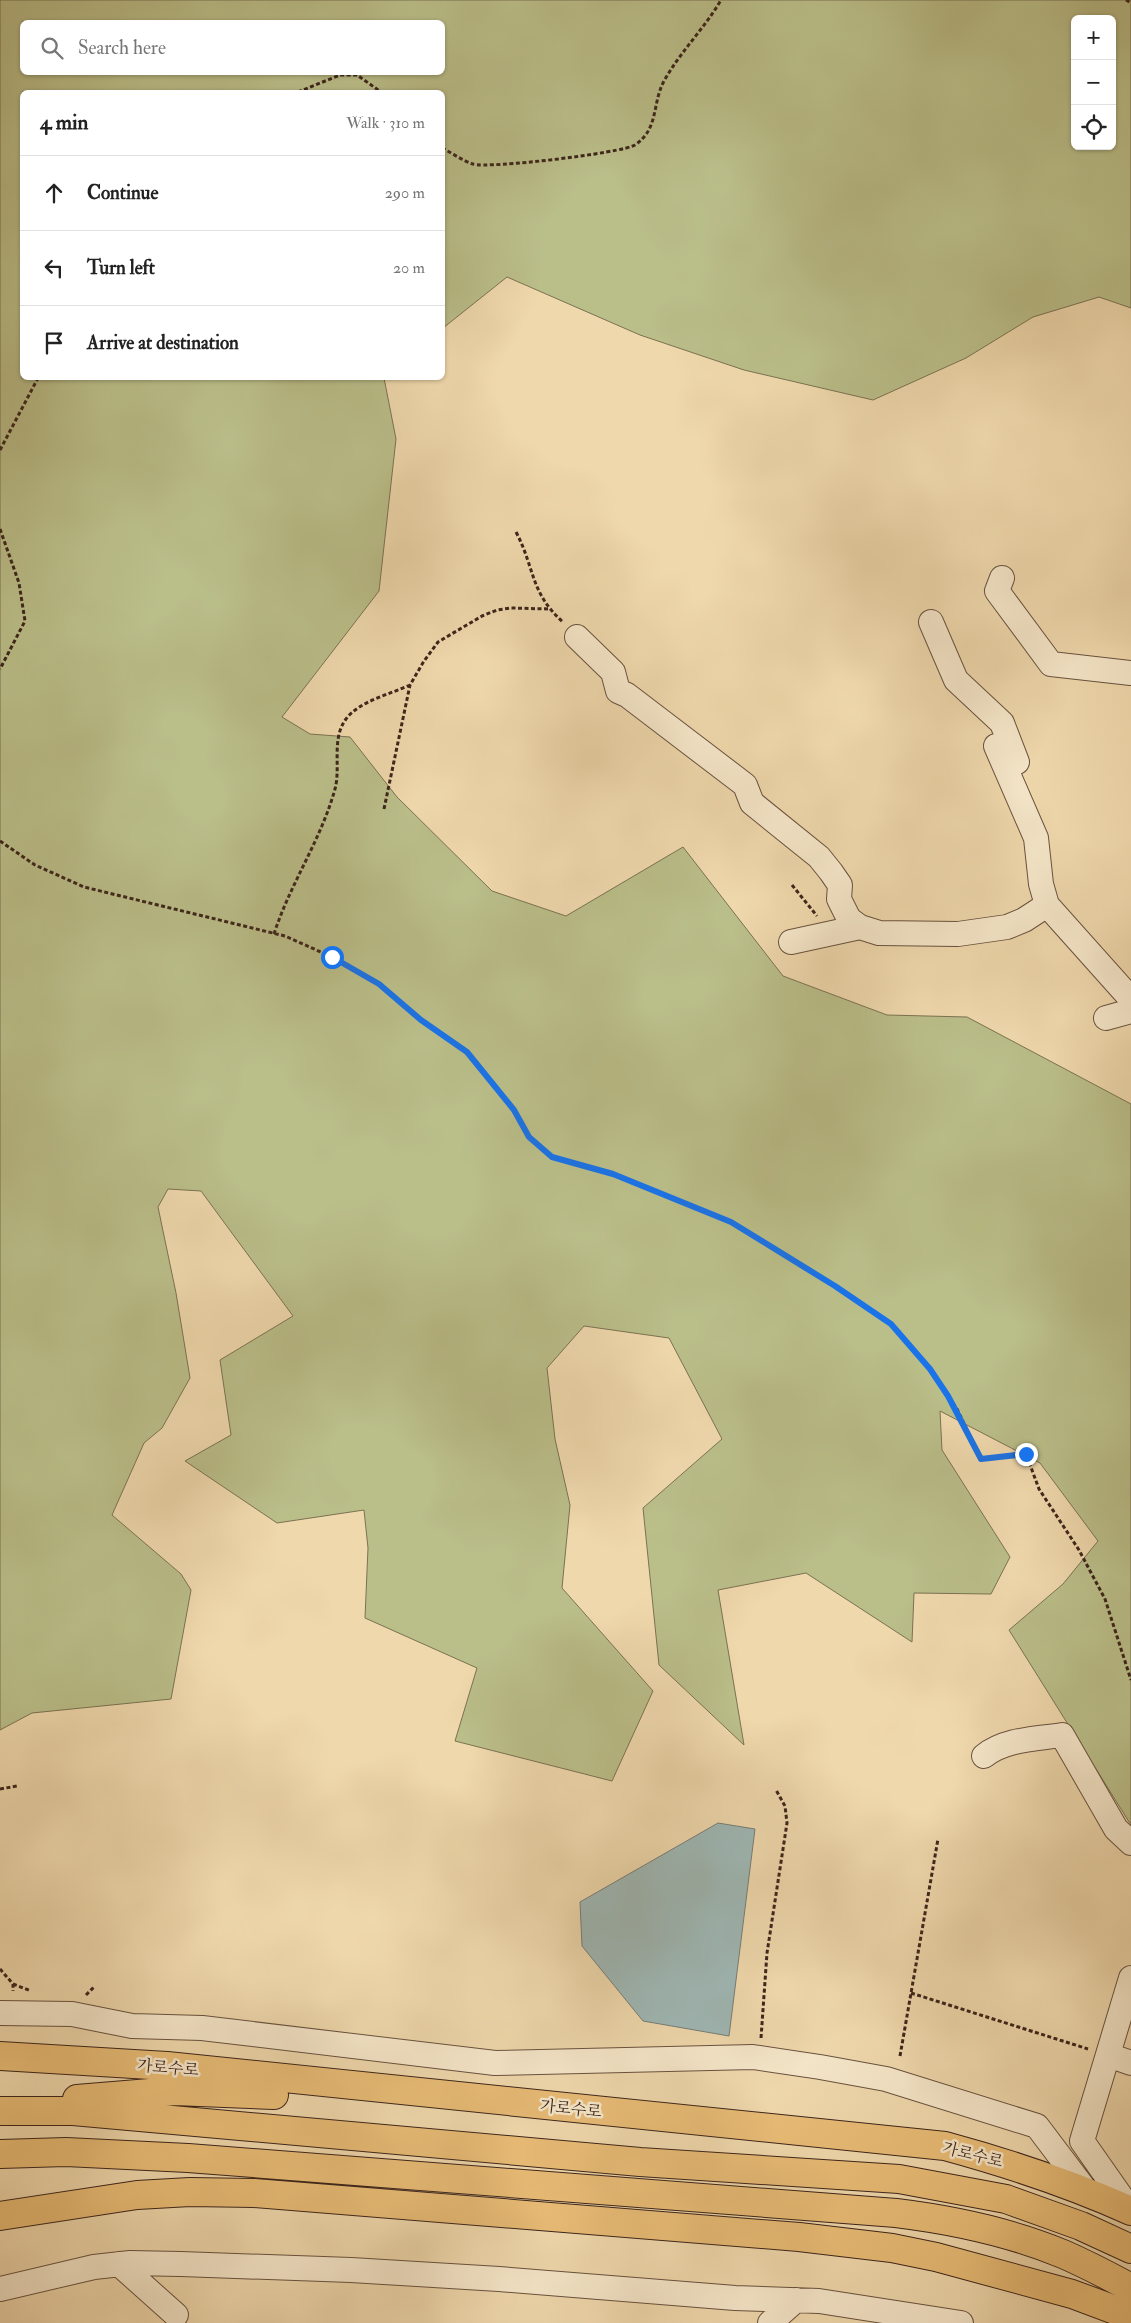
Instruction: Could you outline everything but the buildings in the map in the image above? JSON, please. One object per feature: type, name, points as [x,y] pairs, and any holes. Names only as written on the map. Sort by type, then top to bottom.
[{"type":"main road","name":"가로수로","points":[[0,2056],[167,2066],[945,2146],[1020,2166],[1086,2190],[1131,2211]]},
{"type":"main road","points":[[0,2109],[44,2101],[174,2091],[375,2102],[447,2095]]},
{"type":"main road","points":[[0,2109],[73,2111],[640,2162],[899,2179],[1006,2199],[1081,2226],[1131,2249]]},
{"type":"main road","points":[[0,2154],[66,2152],[188,2158],[896,2213],[943,2219],[1009,2235],[1062,2254],[1131,2288]]},
{"type":"main road","points":[[0,2216],[137,2195],[190,2192],[244,2193],[798,2237],[892,2248],[936,2257],[1072,2294],[1131,2316]]},
{"type":"street","points":[[1002,578],[997,591],[1051,664],[1131,674]]},
{"type":"street","points":[[931,622],[956,680],[1002,724],[1043,829],[1039,856]]},
{"type":"street","points":[[577,637],[613,672],[618,691],[745,785],[752,803],[819,857],[840,885],[839,899],[849,919],[860,927],[879,933],[958,934],[1007,927],[1024,920],[1047,905]]},
{"type":"street","points":[[996,746],[1036,838],[1041,884],[1047,905],[1130,996],[1106,1018]]},
{"type":"street","points":[[791,942],[860,927]]},
{"type":"street","points":[[984,1756],[995,1747],[1009,1743],[1062,1735],[1116,1829],[1131,1843]]},
{"type":"street","points":[[1131,1978],[1082,2141],[1131,2211]]},
{"type":"street","points":[[0,2013],[72,2014],[132,2026],[202,2028],[495,2063],[761,2059],[886,2079],[1037,2126],[1086,2190]]},
{"type":"street","points":[[1108,2055],[1131,2063]]},
{"type":"street","points":[[119,2264],[176,2315]]},
{"type":"street","points":[[0,2289],[94,2267],[119,2264],[181,2264],[351,2270],[735,2298],[819,2301],[915,2319],[961,2323]]},
{"type":"street","points":[[770,2323],[796,2300]]},
{"type":"path","points":[[445,150],[473,164],[491,164],[536,162],[634,145],[651,128],[663,82],[683,52],[710,19],[721,0]]},
{"type":"path","points":[[1126,0],[1131,3]]},
{"type":"path","points":[[303,90],[340,75],[357,75],[379,90]]},
{"type":"path","points":[[0,450],[37,380]]},
{"type":"path","points":[[0,529],[19,583],[25,620],[0,669]]},
{"type":"path","points":[[516,532],[530,563],[534,582],[548,609],[577,637]]},
{"type":"path","points":[[384,809],[410,685],[438,642],[482,616],[511,608],[548,609]]},
{"type":"path","points":[[274,934],[296,879],[329,808],[338,778],[336,745],[346,719],[360,708],[410,685]]},
{"type":"path","points":[[0,842],[35,865],[84,887],[285,936],[332,957],[379,984],[421,1020],[467,1052],[514,1110],[529,1137],[552,1157],[613,1174],[731,1222],[835,1286],[891,1324],[930,1369],[957,1409],[981,1459],[1026,1454],[1039,1489],[1079,1550],[1105,1599],[1131,1680]]},
{"type":"path","points":[[792,885],[832,934]]},
{"type":"path","points":[[0,1789],[18,1786]]},
{"type":"path","points":[[761,2059],[765,1967],[787,1823],[785,1806],[776,1790]]},
{"type":"path","points":[[900,2056],[938,1838]]},
{"type":"path","points":[[911,1993],[1108,2055]]},
{"type":"green space","points":[[0,0],[1131,0],[1131,308],[1099,297],[1033,317],[966,358],[873,400],[744,370],[640,335],[507,277],[445,326],[445,90],[20,90],[20,380],[384,380],[396,439],[379,591],[282,717],[310,734],[350,737],[397,797],[492,891],[566,916],[683,847],[783,976],[887,1015],[967,1017],[1131,1104],[1131,1825],[1009,1630],[1063,1584],[1098,1541],[1040,1463],[940,1411],[942,1450],[1010,1557],[991,1594],[914,1593],[912,1642],[806,1573],[718,1590],[744,1745],[659,1665],[643,1508],[722,1439],[669,1338],[584,1326],[547,1368],[555,1439],[570,1505],[562,1588],[653,1691],[612,1781],[455,1741],[477,1668],[365,1618],[368,1548],[364,1510],[277,1523],[185,1461],[231,1435],[220,1360],[293,1316],[201,1191],[168,1189],[158,1207],[176,1293],[190,1378],[162,1428],[144,1443],[112,1515],[181,1574],[191,1590],[171,1699],[32,1713],[0,1730]]},
{"type":"water","points":[[718,1823],[755,1829],[729,2036],[643,2021],[582,1946],[580,1902]]},
{"type":"route","points":[[332,957],[379,984],[421,1020],[467,1052],[514,1110],[529,1137],[552,1157],[613,1174],[731,1222],[835,1286],[891,1324],[930,1369],[957,1409],[981,1459],[1026,1454]]}]
